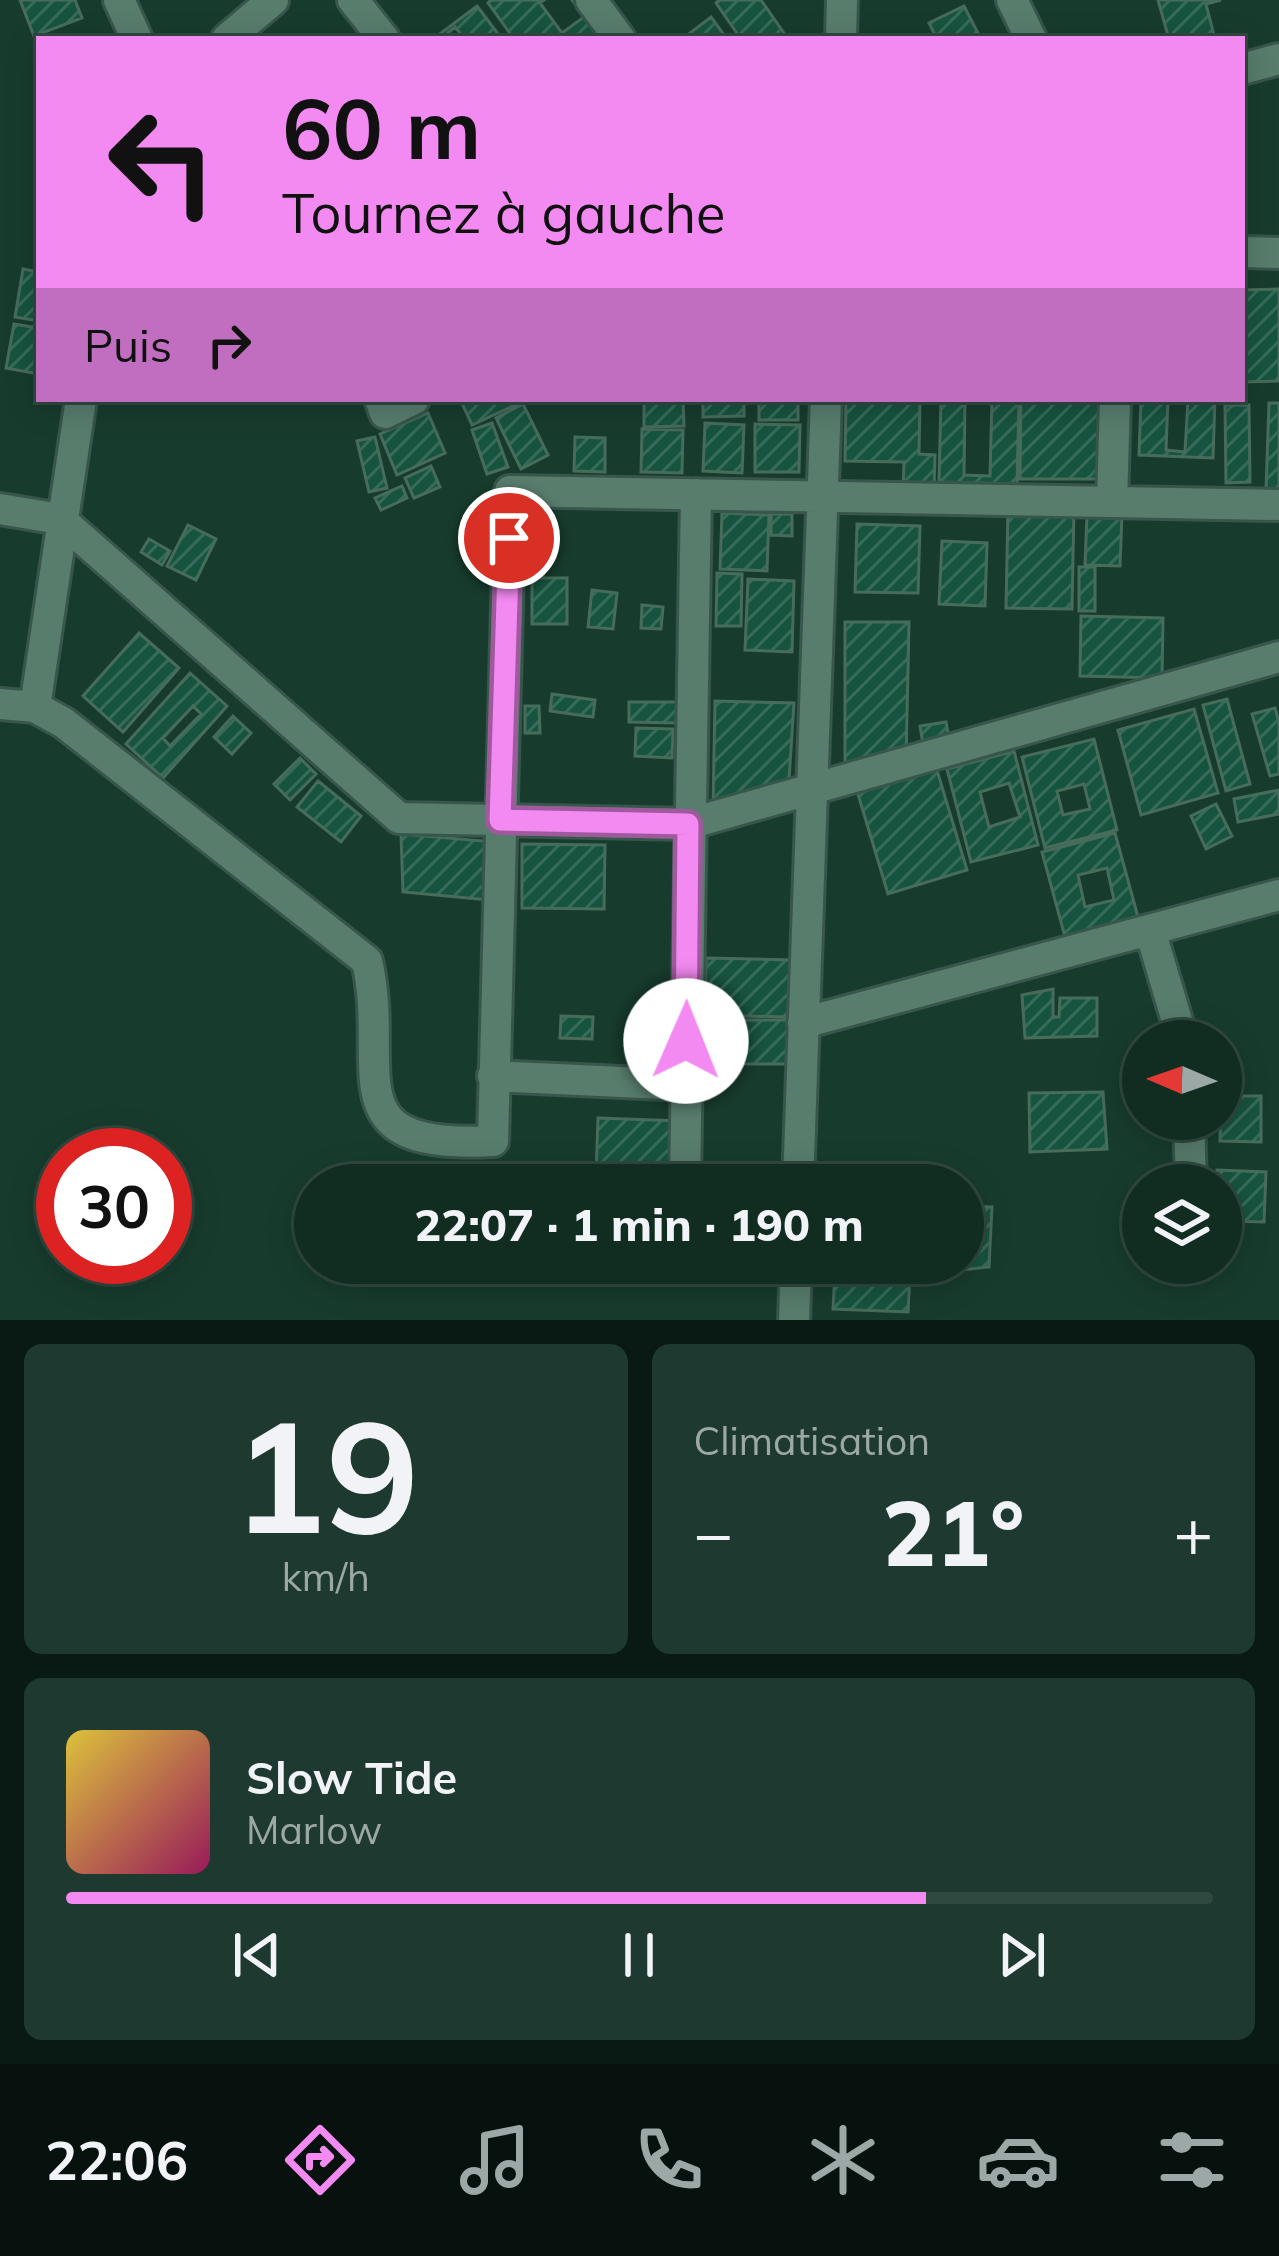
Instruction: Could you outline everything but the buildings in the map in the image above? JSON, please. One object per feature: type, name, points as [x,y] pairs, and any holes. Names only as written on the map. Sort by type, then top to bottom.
[{"type":"street","points":[[119,0],[136,36]]},
{"type":"street","points":[[231,36],[273,0]]},
{"type":"street","points":[[353,0],[382,36]]},
{"type":"street","points":[[591,0],[618,36]]},
{"type":"street","points":[[841,36],[842,0]]},
{"type":"street","points":[[1012,0],[1030,36]]},
{"type":"street","points":[[1245,67],[1279,59]]},
{"type":"street","points":[[1245,252],[1279,253]]},
{"type":"street","points":[[35,707],[80,402]]},
{"type":"street","points":[[381,402],[385,413],[408,402]]},
{"type":"street","points":[[799,1164],[826,402]]},
{"type":"street","points":[[1112,502],[1115,402]]},
{"type":"street","points":[[0,704],[35,707],[64,723],[367,961],[373,988],[374,1083],[391,1125],[415,1138],[452,1144],[493,1141],[510,491],[1279,505]]},
{"type":"street","points":[[685,1164],[696,494]]},
{"type":"street","points":[[0,509],[60,520],[399,818],[688,824],[1279,657]]},
{"type":"street","points":[[803,1023],[1279,896]]},
{"type":"street","points":[[1150,930],[1177,1020]]},
{"type":"street","points":[[493,1076],[686,1085]]},
{"type":"street","points":[[794,1320],[795,1284]]},
{"type":"route","points":[[509,538],[500,820],[688,824],[686,1041]]}]
